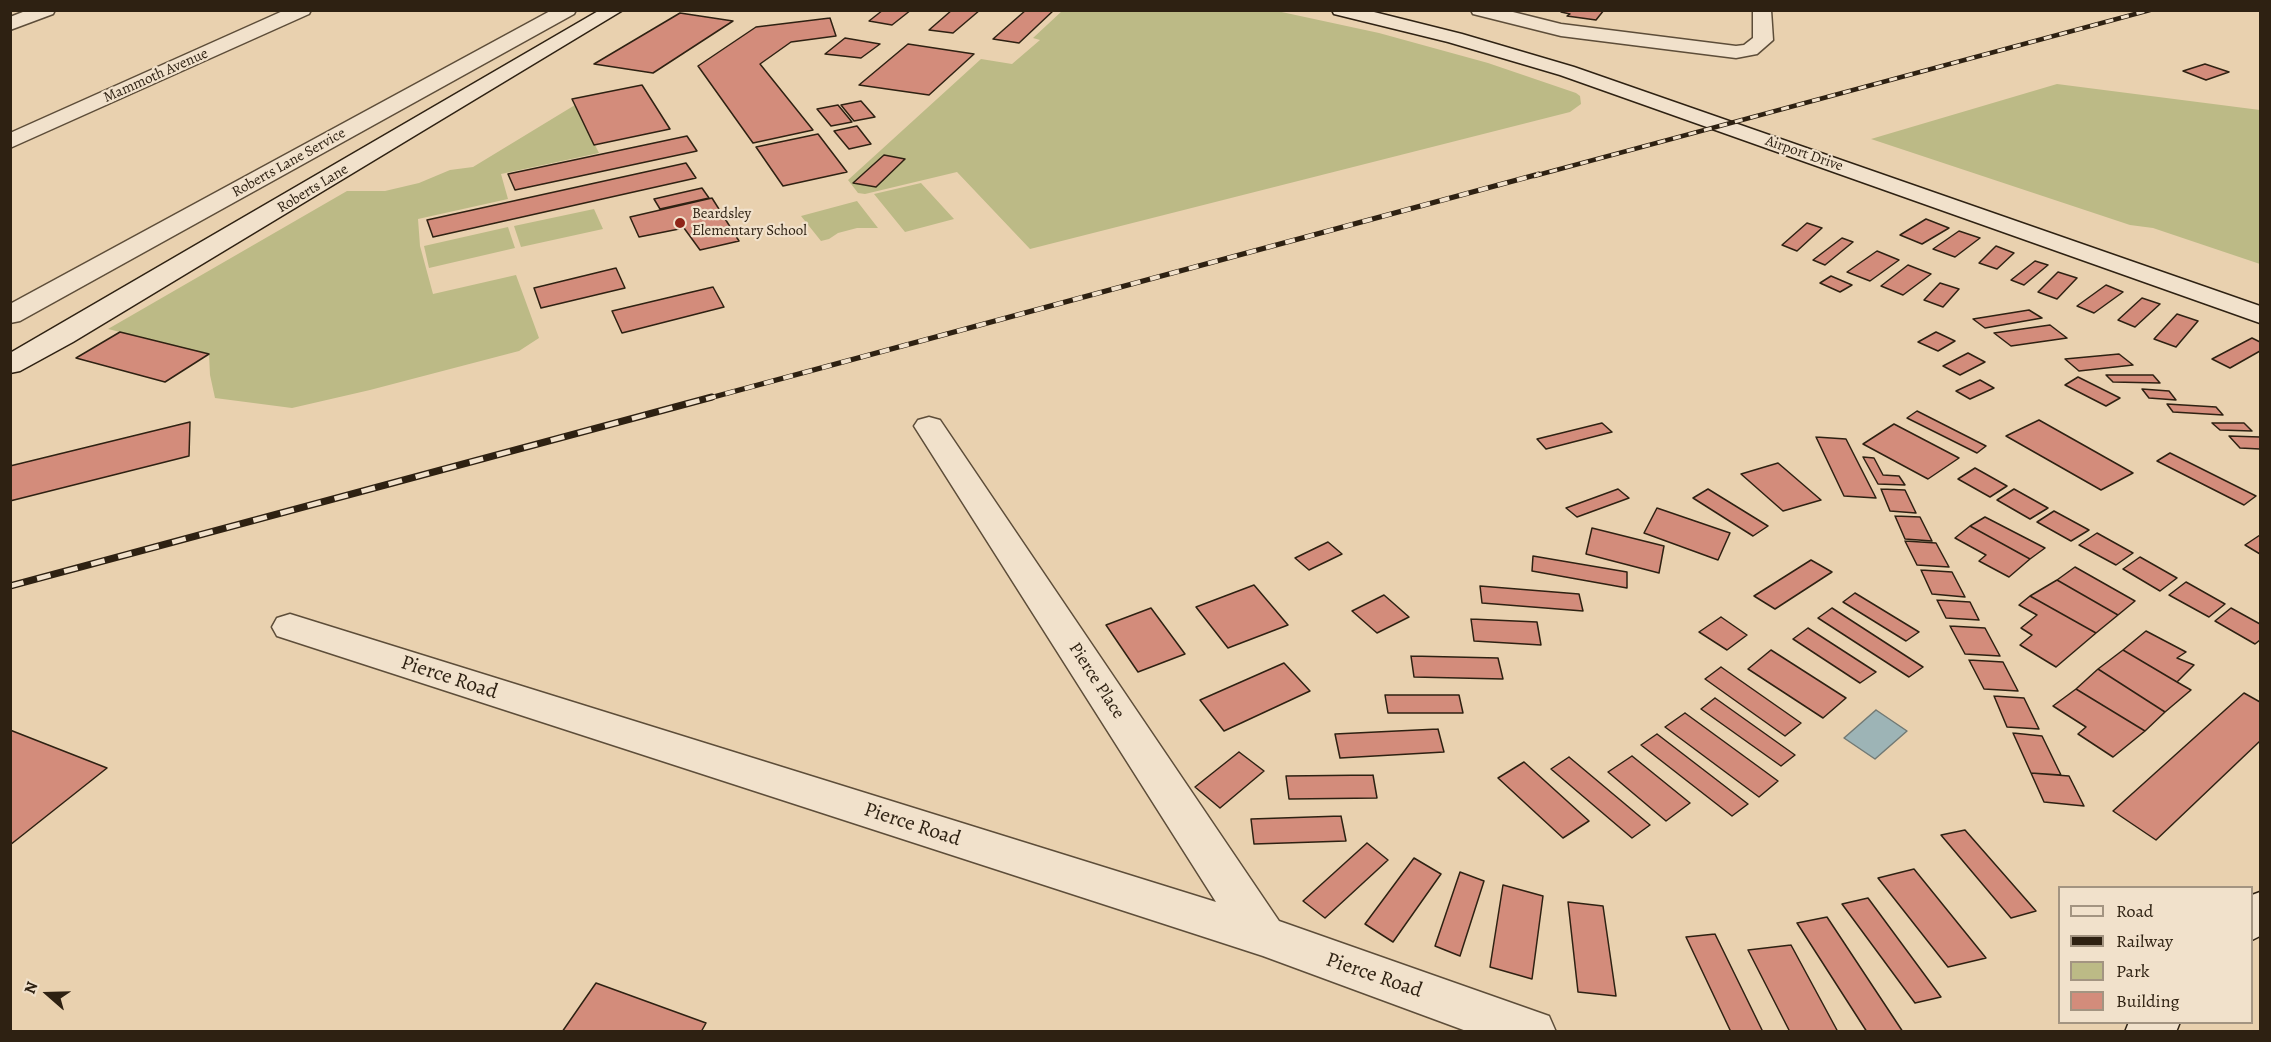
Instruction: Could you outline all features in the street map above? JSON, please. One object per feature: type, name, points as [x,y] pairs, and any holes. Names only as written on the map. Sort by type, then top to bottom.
[{"type":"street","points":[[10,24],[46,10]]},
{"type":"street","name":"Mammoth Avenue","points":[[10,141],[302,10]]},
{"type":"street","name":"Roberts Lane Service","points":[[10,315],[567,10]]},
{"type":"street","name":"Roberts Lane","points":[[10,365],[63,336],[614,10]]},
{"type":"street","name":"Airport Drive","points":[[1341,10],[1455,38],[1576,74],[2260,315]]},
{"type":"street","name":"Airport Drive","points":[[1402,10],[1491,33],[1607,68],[2238,285]]},
{"type":"street","points":[[1480,10],[1561,30],[1736,52],[1750,50],[1763,40],[1762,10]]},
{"type":"street","name":"Pierce Place","points":[[929,426],[1263,936]]},
{"type":"street","name":"Pierce Road","points":[[290,627],[1263,936],[1532,1032]]},
{"type":"green space","points":[[1062,11],[1277,11],[1379,33],[1488,63],[1576,93],[1580,96],[1581,104],[1570,112],[1030,249],[957,172],[865,194],[858,193],[848,180],[981,59],[1012,64],[1040,40],[1033,38]]},
{"type":"green space","points":[[2057,84],[2260,110],[2260,264],[2153,228],[2130,225],[1871,139]]},
{"type":"green space","points":[[575,105],[599,153],[501,174],[508,199],[418,219],[420,246],[433,294],[516,275],[539,338],[519,351],[292,408],[215,398],[210,375],[209,354],[108,329],[347,191],[385,191],[419,183],[450,170],[473,167]]},
{"type":"green space","points":[[921,183],[954,219],[905,232],[874,194]]},
{"type":"green space","points":[[857,201],[878,228],[857,228],[821,241],[801,216]]},
{"type":"green space","points":[[594,209],[603,229],[521,247],[514,226]]},
{"type":"green space","points":[[508,227],[515,248],[429,268],[424,246]]},
{"type":"water","points":[[1876,710],[1907,731],[1875,759],[1844,738]]},
{"type":"building","points":[[883,10],[911,10],[892,25],[869,21]]},
{"type":"building","points":[[952,10],[980,10],[953,33],[929,30]]},
{"type":"building","points":[[1026,10],[1054,10],[1019,43],[993,39]]},
{"type":"building","points":[[1563,10],[1604,10],[1596,20],[1567,16],[1570,14],[1561,12]]},
{"type":"building","points":[[680,13],[733,21],[653,73],[594,64]]},
{"type":"building","points":[[830,18],[836,36],[791,42],[760,64],[813,130],[753,143],[698,66],[756,27]]},
{"type":"building","points":[[845,38],[880,44],[861,58],[825,54]]},
{"type":"building","points":[[908,44],[974,54],[929,95],[859,85]]},
{"type":"building","points":[[2205,64],[2229,72],[2206,80],[2183,71]]},
{"type":"building","points":[[642,85],[670,129],[594,145],[572,99]]},
{"type":"building","points":[[861,101],[875,117],[854,121],[841,105]]},
{"type":"building","points":[[838,105],[852,122],[831,126],[817,109]]},
{"type":"building","points":[[857,126],[871,144],[849,149],[834,131]]},
{"type":"building","points":[[818,134],[847,172],[783,186],[756,147]]},
{"type":"building","points":[[687,136],[697,151],[515,190],[508,174]]},
{"type":"building","points":[[884,155],[905,159],[876,187],[853,183]]},
{"type":"building","points":[[686,163],[696,178],[433,237],[427,220]]},
{"type":"building","points":[[702,188],[709,198],[660,209],[654,199]]},
{"type":"building","name":"Beardsley Elementary School","points":[[712,198],[739,241],[700,250],[684,228],[639,237],[630,217]]},
{"type":"building","points":[[1926,219],[1949,228],[1922,244],[1900,235]]},
{"type":"building","points":[[1807,223],[1822,228],[1797,251],[1782,245]]},
{"type":"building","points":[[1959,231],[1980,238],[1955,257],[1933,249]]},
{"type":"building","points":[[1842,238],[1853,242],[1825,265],[1813,260]]},
{"type":"building","points":[[1996,246],[2014,253],[1997,269],[1979,263]]},
{"type":"building","points":[[1877,251],[1899,260],[1870,281],[1847,272]]},
{"type":"building","points":[[2035,261],[2048,265],[2024,285],[2011,280]]},
{"type":"building","points":[[1908,265],[1931,274],[1903,295],[1881,286]]},
{"type":"building","points":[[616,268],[625,288],[541,308],[534,288]]},
{"type":"building","points":[[2058,272],[2077,278],[2057,299],[2038,292]]},
{"type":"building","points":[[1831,276],[1852,285],[1840,292],[1820,283]]},
{"type":"building","points":[[1940,283],[1959,289],[1943,307],[1924,300]]},
{"type":"building","points":[[2106,285],[2123,292],[2094,313],[2077,306]]},
{"type":"building","points":[[713,287],[724,307],[622,333],[612,311]]},
{"type":"building","points":[[2142,298],[2160,304],[2135,327],[2118,320]]},
{"type":"building","points":[[2029,310],[2042,318],[1985,328],[1973,319]]},
{"type":"building","points":[[2177,314],[2198,321],[2176,347],[2154,339]]},
{"type":"building","points":[[2050,325],[2067,338],[2011,346],[1994,333]]},
{"type":"building","points":[[120,332],[209,354],[165,382],[76,358]]},
{"type":"building","points":[[1936,332],[1955,341],[1938,351],[1918,342]]},
{"type":"building","points":[[2252,338],[2260,342],[2260,351],[2230,368],[2212,359]]},
{"type":"building","points":[[1968,353],[1985,362],[1960,375],[1943,366]]},
{"type":"building","points":[[2119,354],[2133,365],[2079,371],[2065,359]]},
{"type":"building","points":[[2106,375],[2153,375],[2160,383],[2113,382]]},
{"type":"building","points":[[2078,377],[2120,398],[2106,406],[2065,385]]},
{"type":"building","points":[[1980,380],[1994,388],[1970,399],[1956,391]]},
{"type":"building","points":[[2142,389],[2169,391],[2176,400],[2149,398]]},
{"type":"building","points":[[2167,404],[2216,407],[2223,415],[2173,412]]},
{"type":"building","points":[[1917,411],[1986,446],[1977,453],[1907,418]]},
{"type":"building","points":[[2039,420],[2133,473],[2101,490],[2006,436]]},
{"type":"building","points":[[190,422],[189,456],[10,501],[10,466]]},
{"type":"building","points":[[1602,423],[1612,432],[1546,449],[1537,439]]},
{"type":"building","points":[[2212,423],[2244,423],[2252,431],[2220,430]]},
{"type":"building","points":[[1894,424],[1959,458],[1928,479],[1863,444]]},
{"type":"building","points":[[2229,436],[2260,437],[2260,449],[2240,448]]},
{"type":"building","points":[[1816,437],[1846,439],[1876,498],[1844,496]]},
{"type":"building","points":[[2170,453],[2256,496],[2244,505],[2157,461]]},
{"type":"building","points":[[1863,457],[1874,458],[1883,475],[1899,476],[1905,485],[1878,484]]},
{"type":"building","points":[[1778,463],[1821,500],[1783,511],[1741,474]]},
{"type":"building","points":[[1975,468],[2007,486],[1990,497],[1958,479]]},
{"type":"building","points":[[1618,489],[1629,498],[1577,517],[1566,508]]},
{"type":"building","points":[[1708,489],[1768,526],[1753,536],[1693,498]]},
{"type":"building","points":[[1881,489],[1905,490],[1916,513],[1890,511]]},
{"type":"building","points":[[2014,489],[2048,508],[2030,519],[1997,500]]},
{"type":"building","points":[[1657,508],[1730,533],[1718,560],[1644,533]]},
{"type":"building","points":[[2054,511],[2089,530],[2071,541],[2037,522]]},
{"type":"building","points":[[1895,516],[1920,517],[1932,541],[1905,539]]},
{"type":"building","points":[[1985,517],[2045,548],[2030,559],[1970,526]]},
{"type":"building","points":[[1970,526],[2030,559],[2009,577],[1979,561],[1986,555],[1955,538]]},
{"type":"building","points":[[1592,528],[1664,546],[1659,573],[1586,554]]},
{"type":"building","points":[[2097,533],[2133,553],[2116,565],[2079,545]]},
{"type":"building","points":[[2260,535],[2260,554],[2245,545]]},
{"type":"building","points":[[1905,541],[1936,543],[1949,567],[1917,565]]},
{"type":"building","points":[[1328,542],[1342,554],[1309,570],[1295,558]]},
{"type":"building","points":[[1533,556],[1627,572],[1627,588],[1532,571]]},
{"type":"building","points":[[2140,557],[2177,578],[2160,591],[2123,569]]},
{"type":"building","points":[[1811,560],[1832,572],[1775,609],[1754,596]]},
{"type":"building","points":[[2075,567],[2135,601],[2118,615],[2057,580]]},
{"type":"building","points":[[1921,570],[1952,572],[1965,597],[1932,594]]},
{"type":"building","points":[[2057,580],[2118,615],[2096,633],[2030,596]]},
{"type":"building","points":[[2186,582],[2225,604],[2209,617],[2169,595]]},
{"type":"building","points":[[1254,585],[1288,625],[1228,648],[1196,607]]},
{"type":"building","points":[[1480,586],[1579,594],[1583,611],[1482,603]]},
{"type":"building","points":[[1855,593],[1919,632],[1906,641],[1843,602]]},
{"type":"building","points":[[1384,595],[1409,617],[1377,633],[1352,611]]},
{"type":"building","points":[[2030,596],[2096,633],[2056,667],[2020,645],[2032,635],[2021,628],[2037,615],[2019,605]]},
{"type":"building","points":[[1937,600],[1970,602],[1979,620],[1946,618]]},
{"type":"building","points":[[1151,608],[1185,654],[1138,672],[1106,625]]},
{"type":"building","points":[[1832,608],[1923,667],[1909,677],[1818,618]]},
{"type":"building","points":[[2231,608],[2260,624],[2260,640],[2255,644],[2215,621]]},
{"type":"building","points":[[1721,617],[1747,635],[1727,650],[1699,632]]},
{"type":"building","points":[[1471,619],[1537,622],[1541,645],[1474,641]]},
{"type":"building","points":[[1950,626],[1985,628],[2000,656],[1965,654]]},
{"type":"building","points":[[1808,628],[1876,672],[1860,683],[1793,639]]},
{"type":"building","points":[[2146,631],[2186,652],[2177,658],[2194,665],[2177,682],[2123,650]]},
{"type":"building","points":[[1771,650],[1846,698],[1823,718],[1748,669]]},
{"type":"building","points":[[2123,650],[2191,690],[2165,712],[2098,669]]},
{"type":"building","points":[[1411,656],[1498,658],[1503,679],[1414,677]]},
{"type":"building","points":[[1969,660],[2003,662],[2018,691],[1984,689]]},
{"type":"building","points":[[1284,663],[1310,691],[1224,731],[1200,700]]},
{"type":"building","points":[[1721,667],[1801,723],[1785,736],[1705,679]]},
{"type":"building","points":[[2098,669],[2165,712],[2145,731],[2076,689]]},
{"type":"building","points":[[2076,689],[2145,731],[2113,757],[2078,734],[2086,727],[2053,706]]},
{"type":"building","points":[[2244,693],[2260,702],[2260,741],[2156,840],[2113,811]]},
{"type":"building","points":[[1385,695],[1459,695],[1463,713],[1388,713]]},
{"type":"building","points":[[1994,696],[2024,698],[2039,729],[2007,727]]},
{"type":"building","points":[[1715,698],[1795,755],[1781,766],[1701,709]]},
{"type":"building","points":[[1685,713],[1778,781],[1759,797],[1665,727]]},
{"type":"building","points":[[1438,729],[1444,752],[1340,758],[1335,734]]},
{"type":"building","points":[[10,730],[107,768],[10,845]]},
{"type":"building","points":[[2013,733],[2042,736],[2061,775],[2031,773]]},
{"type":"building","points":[[1657,734],[1748,804],[1732,816],[1641,745]]},
{"type":"building","points":[[1239,752],[1264,771],[1220,808],[1195,787]]},
{"type":"building","points":[[1632,756],[1690,803],[1666,821],[1608,772]]},
{"type":"building","points":[[1569,757],[1650,825],[1632,838],[1551,769]]},
{"type":"building","points":[[1524,762],[1589,821],[1563,838],[1498,778]]},
{"type":"building","points":[[2031,773],[2069,776],[2084,806],[2044,802]]},
{"type":"building","points":[[1373,775],[1377,798],[1289,799],[1286,776]]},
{"type":"building","points":[[1341,816],[1346,841],[1254,844],[1251,819]]},
{"type":"building","points":[[1965,830],[2036,911],[2011,918],[1941,835]]},
{"type":"building","points":[[1367,843],[1388,860],[1325,918],[1303,901]]},
{"type":"building","points":[[1414,858],[1441,874],[1393,942],[1365,924]]},
{"type":"building","points":[[1914,869],[1986,958],[1948,967],[1878,878]]},
{"type":"building","points":[[1460,872],[1484,881],[1460,956],[1435,946]]},
{"type":"building","points":[[1503,885],[1543,896],[1532,979],[1490,967]]},
{"type":"building","points":[[1868,898],[1941,997],[1915,1003],[1842,904]]},
{"type":"building","points":[[1568,902],[1603,906],[1616,996],[1578,992]]},
{"type":"building","points":[[1827,917],[1903,1032],[1867,1032],[1797,923]]},
{"type":"building","points":[[1715,934],[1763,1032],[1731,1032],[1686,937]]},
{"type":"building","points":[[1791,945],[1838,1032],[1790,1032],[1748,950]]},
{"type":"building","points":[[596,983],[706,1023],[701,1032],[562,1032]]},
{"type":"railway","points":[[1534,176],[2150,10]]},
{"type":"railway","points":[[706,399],[1539,174]]},
{"type":"railway","points":[[10,586],[712,397]]},
{"type":"place","name":"Beardsley Elementary School","points":[[680,223]]}]
